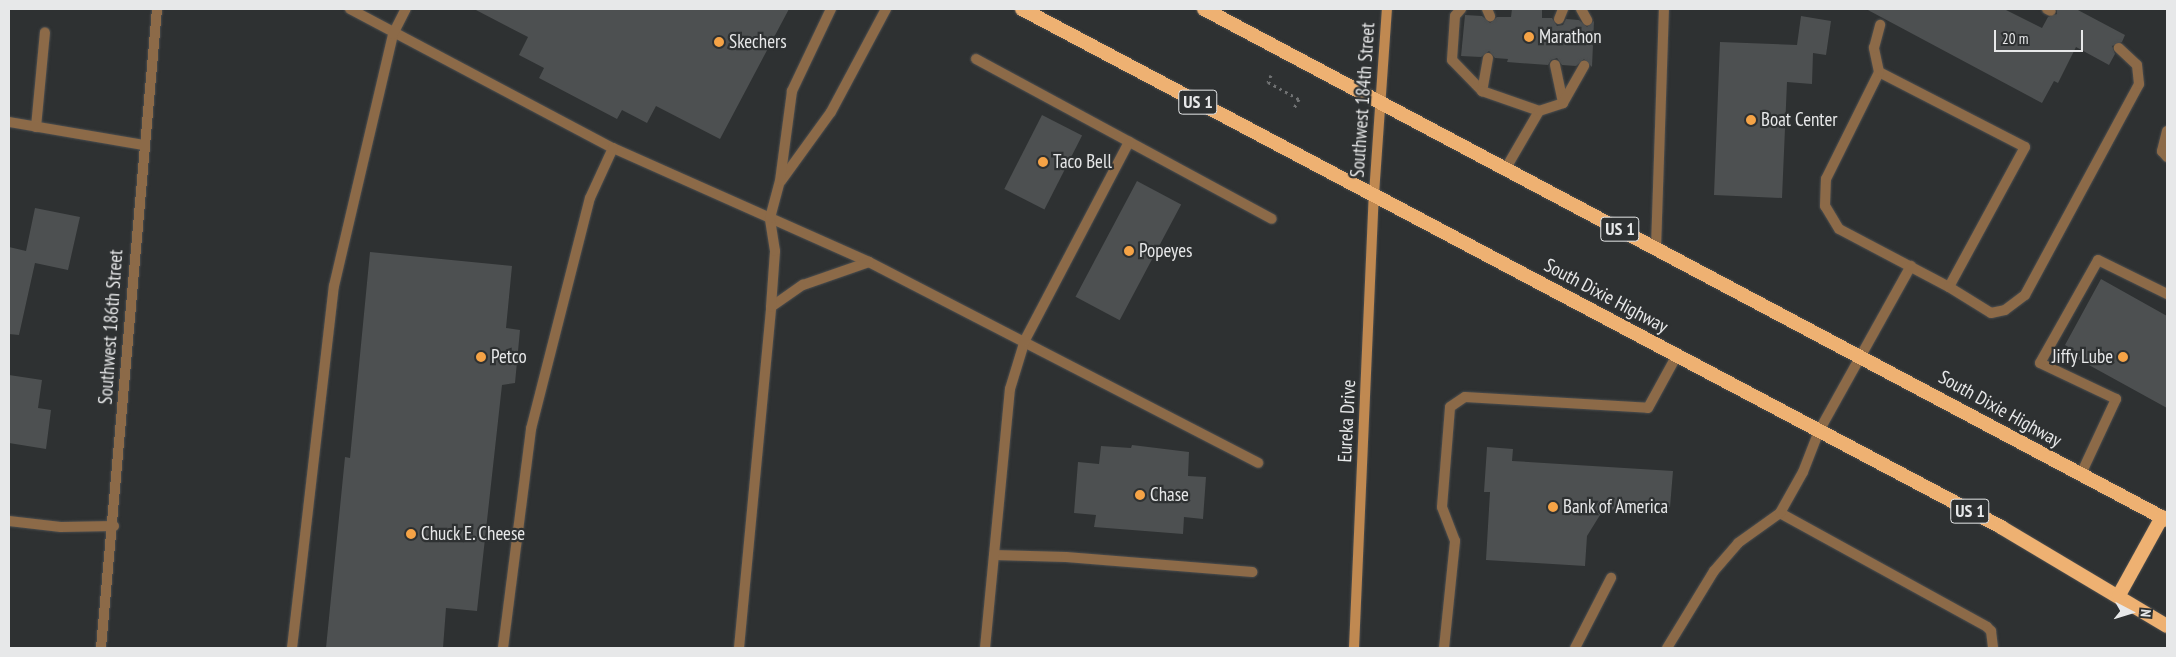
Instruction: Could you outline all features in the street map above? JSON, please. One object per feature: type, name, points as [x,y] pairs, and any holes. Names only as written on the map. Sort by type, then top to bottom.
[{"type":"highway","name":"South Dixie Highway","points":[[1022,9],[2000,527],[2119,595],[2167,626]]},
{"type":"highway","name":"South Dixie Highway","points":[[1204,9],[1861,354],[2080,474],[2165,518]]},
{"type":"highway","points":[[2119,595],[2165,518]]},
{"type":"main road","name":"Southwest 184th Street","points":[[1374,194],[1386,9]]},
{"type":"main road","name":"Eureka Drive","points":[[1354,648],[1374,194]]},
{"type":"street","name":"Southwest 186th Street","points":[[101,648],[114,526],[143,145],[157,9]]},
{"type":"street","points":[[350,9],[393,34],[614,148],[869,262],[1025,340],[1258,463]]},
{"type":"street","points":[[292,648],[334,286],[393,34],[406,9]]},
{"type":"street","points":[[739,648],[772,306],[775,252],[770,218],[780,181],[792,91],[831,9]]},
{"type":"street","points":[[780,181],[831,112],[886,9]]},
{"type":"street","points":[[1461,9],[1455,16],[1452,60],[1482,91],[1539,111],[1563,103],[1584,66]]},
{"type":"street","points":[[1581,9],[1587,20]]},
{"type":"street","points":[[1656,248],[1664,9]]},
{"type":"street","points":[[1880,25],[1874,48],[1879,72],[1826,179],[1825,206],[1840,229],[1949,287],[1991,313],[2005,310],[2025,295],[2139,84],[2138,65],[2119,48]]},
{"type":"street","points":[[36,127],[45,32]]},
{"type":"street","points":[[1482,91],[1488,58]]},
{"type":"street","points":[[976,59],[1272,219]]},
{"type":"street","points":[[1555,65],[1563,103]]},
{"type":"street","points":[[1879,72],[2026,146],[1949,287]]},
{"type":"street","points":[[1506,168],[1539,111]]},
{"type":"street","points":[[9,122],[143,145]]},
{"type":"street","points":[[2167,132],[2162,151],[2167,157]]},
{"type":"street","points":[[985,648],[1010,389],[1025,340],[1129,142]]},
{"type":"street","points":[[503,648],[518,511],[531,429],[574,253],[597,180],[614,148]]},
{"type":"street","points":[[2080,474],[2116,399],[2040,364],[2098,260],[2167,294]]},
{"type":"street","points":[[772,306],[804,285],[869,262]]},
{"type":"street","points":[[1667,648],[1704,586],[1738,543],[1780,513],[1803,472],[1819,431],[1911,266]]},
{"type":"street","points":[[1444,648],[1455,541],[1442,507],[1450,407],[1465,397],[1648,408],[1677,355]]},
{"type":"street","points":[[1780,513],[1987,627],[1993,639],[1993,648]]},
{"type":"street","points":[[9,521],[61,527],[114,526]]},
{"type":"street","points":[[994,555],[1066,557],[1252,572]]},
{"type":"street","points":[[1575,648],[1611,578]]},
{"type":"path","points":[[1271,75],[1268,82],[1299,99],[1294,108]]},
{"type":"building","points":[[474,9],[789,9],[720,139],[656,106],[647,123],[622,110],[617,119],[539,78],[544,68],[519,55],[528,37]]},
{"type":"building","name":"Marathon","points":[[1512,9],[1542,9],[1542,18],[1552,18],[1557,26],[1563,25],[1566,19],[1579,20],[1587,27],[1594,21],[1592,67],[1584,59],[1576,66],[1562,65],[1557,58],[1551,60],[1548,65],[1507,62],[1508,59],[1495,58],[1489,51],[1481,57],[1461,56],[1465,15],[1482,16],[1490,23],[1497,17],[1511,17]]},
{"type":"building","points":[[1866,9],[2004,9],[2042,28],[2048,17],[2057,14],[2057,9],[2076,9],[2125,35],[2122,42],[2112,46],[2115,54],[2109,65],[2076,47],[2058,83],[2054,81],[2042,103]]},
{"type":"building","name":"Boat Center","points":[[1801,16],[1831,21],[1826,55],[1813,53],[1812,84],[1787,82],[1782,198],[1714,195],[1720,42],[1797,45]]},
{"type":"building","name":"Taco Bell","points":[[1042,115],[1082,135],[1044,209],[1004,189]]},
{"type":"building","name":"Popeyes","points":[[1137,181],[1181,204],[1120,320],[1075,297]]},
{"type":"building","points":[[35,208],[80,217],[68,270],[35,263],[19,335],[9,334],[9,247],[26,251]]},
{"type":"building","points":[[370,252],[512,266],[506,328],[520,330],[515,383],[502,385],[477,611],[446,608],[443,648],[326,648],[345,457],[350,458]]},
{"type":"building","name":"Jiffy Lube","points":[[2101,279],[2167,316],[2167,408],[2078,359],[2081,354],[2065,345]]},
{"type":"building","points":[[9,375],[42,380],[38,408],[51,410],[46,449],[9,443]]},
{"type":"building","name":"Chase","points":[[1132,445],[1189,452],[1188,476],[1206,477],[1203,519],[1184,517],[1183,534],[1094,527],[1096,515],[1074,513],[1078,462],[1099,464],[1101,446],[1131,448]]},
{"type":"building","name":"Bank of America","points":[[1487,447],[1513,449],[1512,461],[1673,471],[1670,507],[1624,505],[1600,515],[1587,536],[1585,566],[1486,560],[1490,492],[1484,492]]},
{"type":"place","name":"Marathon","points":[[1529,37]]},
{"type":"place","name":"Skechers","points":[[719,42]]},
{"type":"place","name":"Boat Center","points":[[1751,120]]},
{"type":"place","name":"Taco Bell","points":[[1043,162]]},
{"type":"place","name":"Popeyes","points":[[1129,251]]},
{"type":"place","name":"Petco","points":[[481,357]]},
{"type":"place","name":"Jiffy Lube","points":[[2123,357]]},
{"type":"place","name":"Chase","points":[[1140,495]]},
{"type":"place","name":"Bank of America","points":[[1553,507]]},
{"type":"place","name":"Chuck E. Cheese","points":[[411,534]]}]
